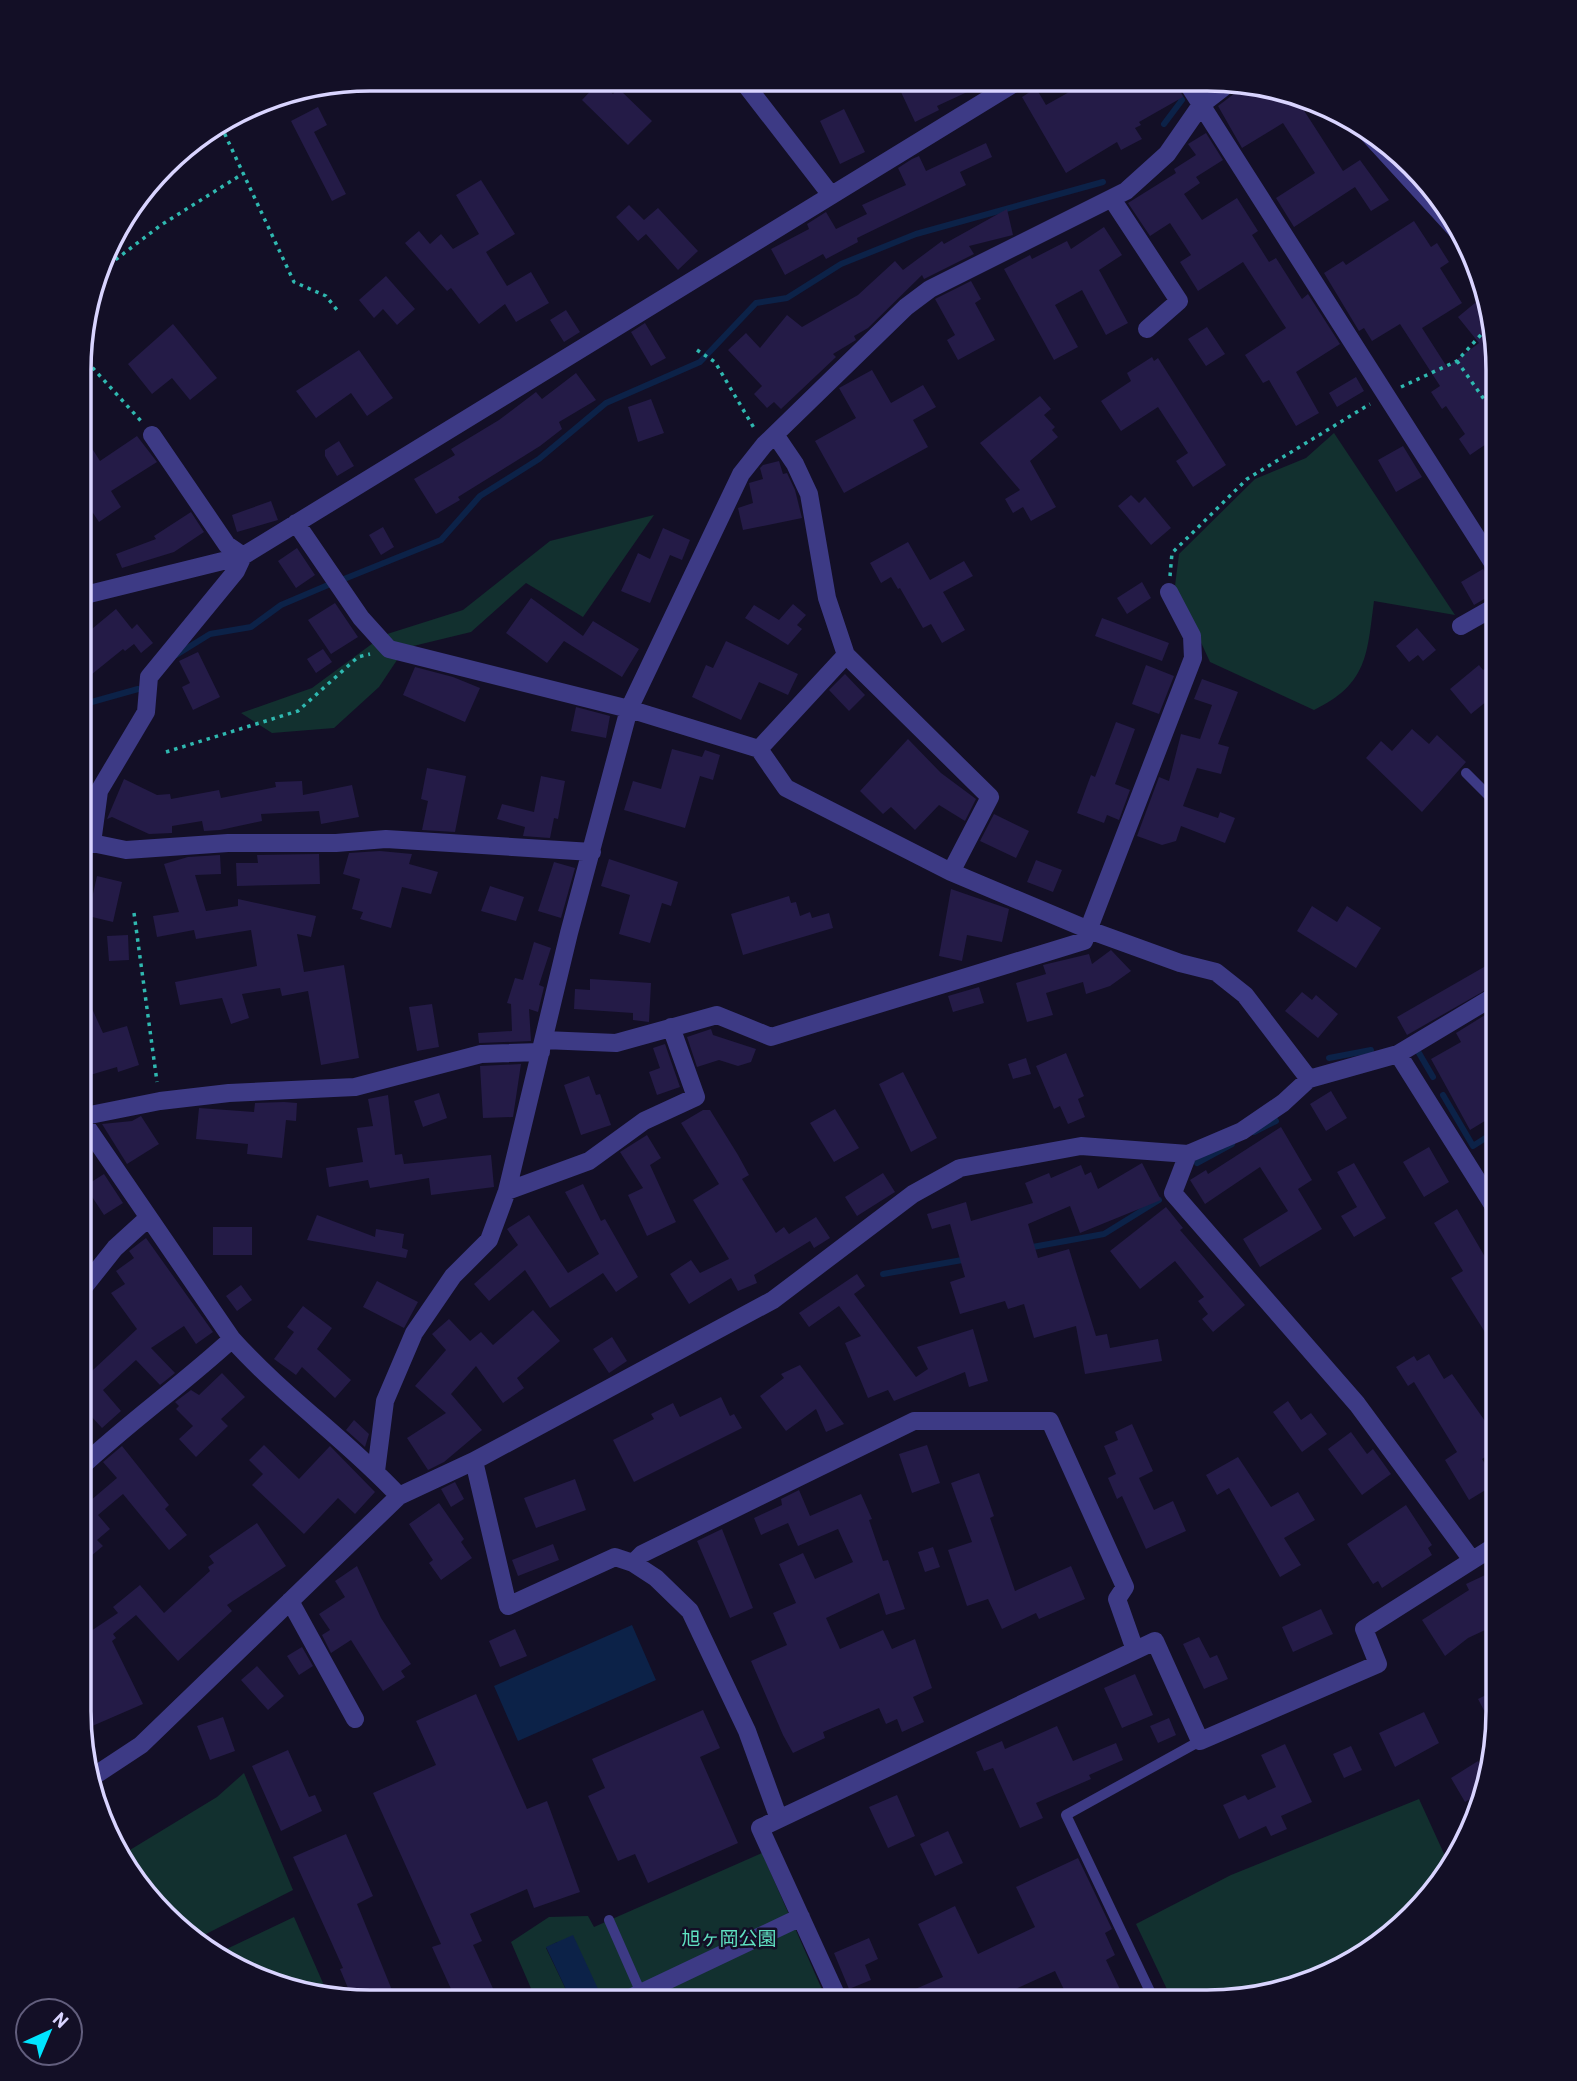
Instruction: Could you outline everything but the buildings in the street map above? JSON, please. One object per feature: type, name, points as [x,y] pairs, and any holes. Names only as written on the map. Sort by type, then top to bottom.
[{"type":"street","points":[[751,91],[831,195]]},
{"type":"street","points":[[91,594],[243,556],[1002,91]]},
{"type":"street","points":[[1192,91],[1486,552]]},
{"type":"street","points":[[376,1471],[385,1401],[414,1333],[453,1276],[489,1240],[507,1191],[629,709],[722,508],[741,474],[770,441],[906,307],[930,289],[1126,191],[1167,154],[1201,105],[1218,92]]},
{"type":"street","points":[[1404,173],[1424,195]]},
{"type":"street","points":[[1112,199],[1179,301],[1147,329]]},
{"type":"street","points":[[152,435],[227,545],[243,556]]},
{"type":"street","points":[[770,441],[795,464],[809,494],[827,598],[846,655],[990,797],[951,872]]},
{"type":"street","points":[[296,523],[361,618],[390,649],[629,709],[759,749],[786,788],[951,872],[1089,930],[1180,963],[1216,972],[1245,995],[1309,1079]]},
{"type":"street","points":[[91,825],[99,791],[146,712],[149,677],[236,571],[243,556]]},
{"type":"street","points":[[91,1115],[160,1101],[229,1093],[355,1087],[481,1054],[542,1046],[616,1043],[717,1015],[771,1037],[1084,942],[1193,658],[1192,636],[1169,592]]},
{"type":"street","points":[[1461,626],[1486,612]]},
{"type":"street","points":[[759,749],[846,655]]},
{"type":"street","points":[[91,846],[126,850],[228,843],[386,839],[592,852]]},
{"type":"street","points":[[98,1773],[141,1745],[399,1496],[474,1461],[773,1300],[913,1194],[960,1168],[1081,1146],[1188,1154],[1242,1130],[1283,1103],[1309,1079],[1398,1054],[1486,1001]]},
{"type":"street","points":[[507,1191],[589,1161],[645,1121],[696,1097],[671,1027]]},
{"type":"street","points":[[1398,1054],[1486,1194]]},
{"type":"street","points":[[91,1133],[232,1339],[251,1361],[376,1471],[399,1496]]},
{"type":"street","points":[[1188,1154],[1172,1194],[1357,1404],[1472,1560]]},
{"type":"street","points":[[91,1277],[115,1248],[148,1218]]},
{"type":"street","points":[[91,1458],[122,1429],[180,1387],[232,1339]]},
{"type":"street","points":[[634,1563],[642,1554],[914,1421],[1050,1420],[1125,1587],[1117,1599],[1135,1650]]},
{"type":"street","points":[[474,1461],[508,1606],[615,1557],[634,1563],[656,1578],[690,1611],[747,1731],[779,1819]]},
{"type":"street","points":[[834,1990],[760,1828],[1154,1641],[1200,1741],[1378,1664],[1364,1629],[1486,1551]]},
{"type":"street","points":[[290,1601],[355,1719]]},
{"type":"street","points":[[647,1990],[801,1917]]},
{"type":"lane","points":[[1466,774],[1486,793]]},
{"type":"lane","points":[[1149,1990],[1066,1815],[1200,1741]]},
{"type":"lane","points":[[609,1920],[640,1990]]},
{"type":"path","points":[[223,132],[245,172],[294,282],[326,296],[337,310]]},
{"type":"path","points":[[113,262],[161,225],[245,172]]},
{"type":"path","points":[[1169,592],[1172,553],[1247,479],[1386,394],[1457,361],[1484,332]]},
{"type":"path","points":[[697,350],[715,362],[770,441]]},
{"type":"path","points":[[1457,361],[1486,402]]},
{"type":"path","points":[[91,366],[152,435]]},
{"type":"path","points":[[166,752],[298,711],[358,657],[390,649]]},
{"type":"path","points":[[134,914],[160,1101]]},
{"type":"green space","points":[[1334,433],[1455,615],[1374,601],[1362,666],[1345,689],[1314,710],[1210,662],[1175,586],[1179,554],[1255,479],[1306,458]]},
{"type":"green space","points":[[654,515],[583,617],[526,583],[471,632],[405,648],[379,687],[334,728],[272,733],[241,713],[312,688],[384,635],[463,610],[550,541]]},
{"type":"green space","points":[[244,1773],[293,1890],[204,1935],[160,1895],[129,1851],[217,1797]]},
{"type":"green space","points":[[1419,1799],[1445,1856],[1417,1895],[1391,1921],[1346,1953],[1314,1969],[1243,1988],[1167,1990],[1136,1924],[1231,1875]]},
{"type":"green space","name":"旭ヶ岡公園","points":[[762,1853],[822,1990],[580,1990],[557,1942],[546,1948],[566,1990],[532,1990],[511,1942],[549,1917],[588,1916],[594,1927]]},
{"type":"green space","points":[[294,1917],[324,1986],[263,1969],[225,1950]]},
{"type":"water","points":[[632,1625],[656,1680],[518,1741],[494,1686]]},
{"type":"water","points":[[573,1935],[599,1990],[566,1990],[546,1947]]},
{"type":"waterway","points":[[1164,124],[1182,100],[1177,92]]},
{"type":"waterway","points":[[344,579],[441,540],[480,496],[539,459],[606,403],[700,362],[756,303],[787,298],[841,264],[916,234],[1103,182]]},
{"type":"waterway","points":[[176,655],[210,634],[251,627],[281,605],[328,585]]},
{"type":"waterway","points":[[91,702],[138,689]]},
{"type":"waterway","points":[[1329,1058],[1371,1050]]},
{"type":"waterway","points":[[1419,1053],[1433,1077]]},
{"type":"waterway","points":[[1443,1095],[1473,1146],[1486,1138]]},
{"type":"waterway","points":[[1254,1132],[1276,1121]]},
{"type":"waterway","points":[[1197,1163],[1232,1144]]},
{"type":"waterway","points":[[1027,1248],[1104,1234],[1159,1200]]},
{"type":"waterway","points":[[883,1274],[968,1259]]}]
